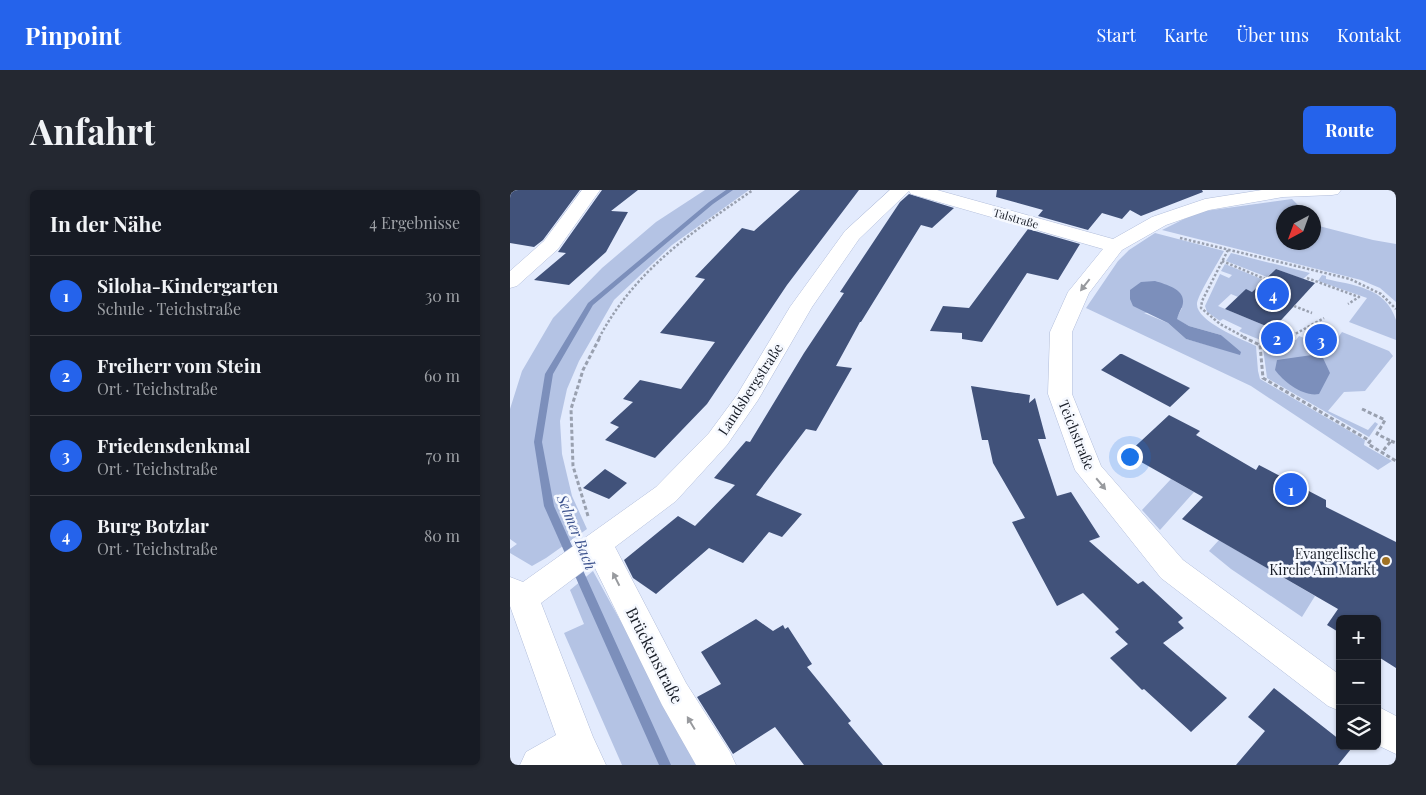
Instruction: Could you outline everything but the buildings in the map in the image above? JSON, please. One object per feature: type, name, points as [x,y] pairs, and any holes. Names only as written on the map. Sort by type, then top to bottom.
[{"type":"street","points":[[510,282],[550,246],[591,190]]},
{"type":"street","name":"Landsbergstraße","points":[[527,590],[590,550],[666,494],[718,439],[746,400],[801,308],[852,235],[900,190]]},
{"type":"street","name":"Talstraße","points":[[917,190],[1115,246]]},
{"type":"street","name":"Teichstraße","points":[[1332,190],[1283,192],[1205,205],[1159,221],[1115,246],[1079,292],[1061,332],[1060,394],[1089,470],[1172,568],[1336,692]]},
{"type":"street","name":"Brückenstraße","points":[[590,550],[717,765]]},
{"type":"street","points":[[527,590],[582,754],[539,765]]},
{"type":"street","points":[[1381,726],[1396,737]]},
{"type":"path","points":[[590,550],[573,466],[571,409],[584,370],[613,312],[654,265],[689,234],[753,190]]},
{"type":"path","points":[[1146,229],[1363,284],[1383,295],[1396,309]]},
{"type":"path","points":[[1228,250],[1202,301],[1201,308],[1204,314],[1260,345],[1273,344],[1293,338],[1324,318]]},
{"type":"path","points":[[1222,261],[1265,279]]},
{"type":"path","points":[[1314,271],[1306,279],[1359,297],[1348,304]]},
{"type":"path","points":[[1294,306],[1312,313]]},
{"type":"path","points":[[1260,345],[1263,378],[1370,440],[1368,444],[1396,461]]},
{"type":"path","points":[[1362,409],[1386,420],[1377,434],[1396,443]]},
{"type":"path","points":[[1382,452],[1391,441]]},
{"type":"shaded area","points":[[705,190],[749,190],[672,245],[614,300],[579,361],[567,389],[560,421],[562,454],[572,496],[587,529],[532,566],[510,553],[510,549],[517,544],[510,539],[510,409],[522,371],[553,318],[602,268],[656,222]]},
{"type":"shaded area","points":[[1292,199],[1298,205],[1276,205],[1276,250],[1321,250],[1321,227],[1396,244],[1396,302],[1380,288],[1361,280],[1162,230],[1192,215],[1205,211]]},
{"type":"shaded area","points":[[1155,233],[1224,251],[1198,300],[1199,310],[1204,317],[1220,329],[1256,346],[1260,379],[1365,440],[1364,445],[1392,461],[1378,470],[1251,386],[1086,308],[1118,261],[1129,250]],"holes":[[[1182,308],[1176,319],[1189,326],[1221,335],[1240,354],[1186,339],[1168,323],[1144,313]]]},
{"type":"shaded area","points":[[1231,253],[1310,273],[1303,279],[1276,269],[1267,277],[1226,261]]},
{"type":"shaded area","points":[[1225,264],[1264,280],[1252,292],[1246,290],[1238,297],[1231,294],[1218,306],[1273,329],[1276,326],[1293,333],[1280,341],[1266,341],[1239,331],[1242,328],[1223,319],[1220,321],[1207,312],[1205,306],[1220,274],[1229,278],[1232,275],[1221,271]]},
{"type":"shaded area","points":[[1322,275],[1326,276],[1326,279],[1367,289],[1384,301],[1391,309],[1396,320],[1396,340],[1349,322],[1367,298],[1318,281]]},
{"type":"shaded area","points":[[1155,281],[1166,284],[1180,292],[1183,301],[1177,319],[1189,326],[1221,335],[1241,352],[1240,355],[1186,339],[1168,323],[1133,306],[1130,299],[1130,290],[1141,282]]},
{"type":"shaded area","points":[[1342,332],[1389,351],[1393,356],[1365,391],[1344,392],[1328,411],[1368,430],[1375,422],[1378,424],[1369,437],[1267,378],[1263,348],[1296,340],[1299,336],[1330,348]]},
{"type":"shaded area","points":[[1312,355],[1323,358],[1330,373],[1319,394],[1307,393],[1294,388],[1275,370],[1277,360]]},
{"type":"shaded area","points":[[1171,479],[1194,492],[1160,530],[1142,510]]},
{"type":"shaded area","points":[[1219,540],[1315,596],[1302,617],[1231,569],[1209,551]]},
{"type":"shaded area","points":[[593,571],[700,765],[622,765],[564,633],[584,624],[570,590]]},
{"type":"waterway","name":"Selmer Bach","points":[[665,765],[549,506],[538,442],[549,374],[590,304],[711,203],[730,190]]},
{"type":"place","name":"Burg Botzlar","points":[[1273,294]]},
{"type":"place","name":"Freiherr vom Stein","points":[[1277,338]]},
{"type":"place","name":"Friedensdenkmal","points":[[1321,340]]},
{"type":"place","name":"Siloha-Kindergarten","points":[[1291,489]]},
{"type":"place","name":"Evangelische Kirche Am Markt","points":[[1386,561]]}]
